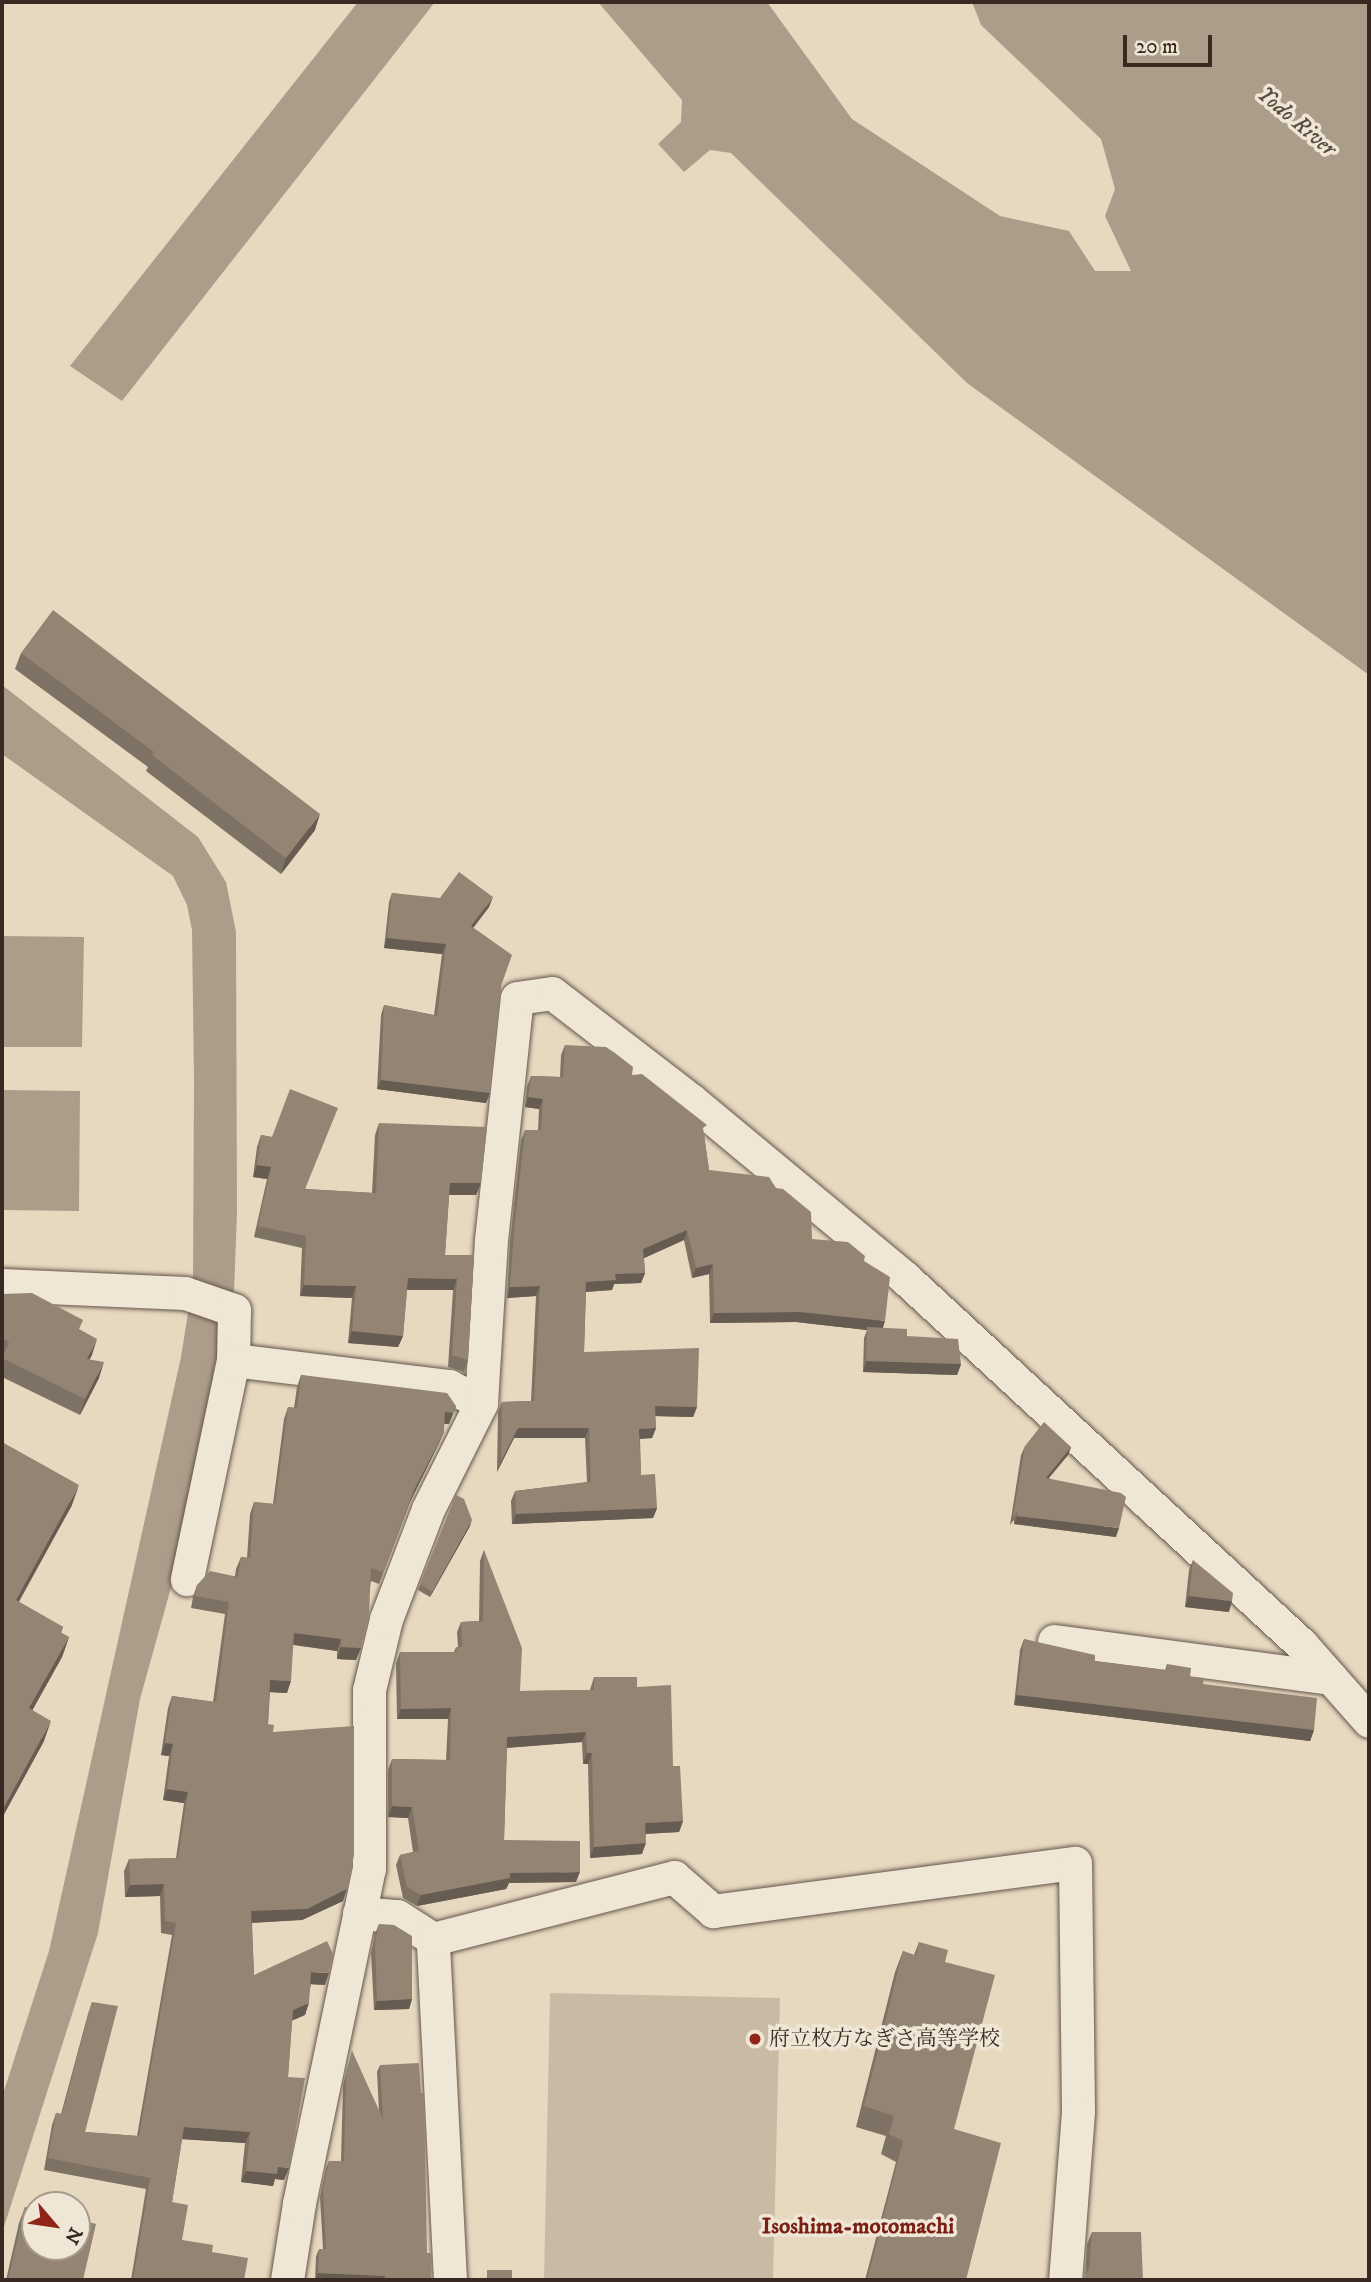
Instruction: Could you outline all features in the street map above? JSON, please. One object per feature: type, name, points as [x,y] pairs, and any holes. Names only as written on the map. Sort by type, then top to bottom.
[{"type":"street","points":[[287,2280],[369,1869],[372,1807],[369,1690],[386,1619],[428,1509],[481,1402],[491,1240],[517,998],[552,993],[692,1101],[905,1278],[1302,1645],[1369,1721]]},
{"type":"street","points":[[2,1285],[185,1293],[234,1310],[233,1360],[187,1579]]},
{"type":"street","points":[[233,1360],[449,1386],[481,1402]]},
{"type":"street","points":[[1054,1641],[1331,1678]]},
{"type":"street","points":[[359,1913],[397,1916],[432,1939],[674,1877],[713,1911],[1075,1863],[1078,2112],[1065,2280]]},
{"type":"street","points":[[432,1939],[450,2280]]},
{"type":"shaded area","points":[[550,1993],[780,1998],[773,2280],[544,2280]]},
{"type":"water","points":[[358,2],[435,2],[122,401],[70,366]]},
{"type":"water","name":"Yodo River","points":[[598,2],[767,2],[852,119],[1000,216],[1069,231],[1095,271],[1131,271],[1105,216],[1115,189],[1101,139],[981,25],[972,2],[1369,2],[1369,675],[967,383],[731,153],[710,150],[684,172],[658,144],[681,122],[682,100]]},
{"type":"water","points":[[2,685],[198,837],[226,882],[236,932],[237,1213],[234,1293],[214,1368],[218,1370],[172,1584],[140,1699],[98,1933],[2,2233],[2,2097],[49,1951],[181,1357],[193,1282],[194,1080],[192,930],[187,905],[173,876],[2,754]]},
{"type":"water","points":[[2,936],[84,937],[82,1047],[2,1047]]},
{"type":"water","points":[[2,1090],[80,1091],[79,1211],[2,1210]]},
{"type":"building","points":[[53,610],[320,814],[286,858],[152,755],[154,752],[21,653]]},
{"type":"building","points":[[459,872],[493,897],[471,926],[512,955],[501,986],[490,1093],[381,1080],[384,1005],[437,1016],[446,944],[387,938],[392,893],[440,898]]},
{"type":"building","points":[[565,1045],[606,1047],[615,1053],[633,1067],[632,1075],[642,1074],[707,1125],[703,1128],[709,1170],[769,1177],[776,1188],[783,1189],[811,1212],[812,1239],[848,1242],[865,1256],[864,1261],[890,1277],[885,1321],[800,1312],[714,1313],[713,1264],[696,1268],[687,1230],[643,1249],[645,1273],[615,1274],[616,1280],[586,1282],[584,1352],[699,1348],[697,1407],[655,1406],[656,1428],[639,1429],[641,1475],[655,1474],[657,1508],[516,1514],[515,1491],[591,1482],[589,1428],[518,1428],[501,1461],[502,1402],[534,1401],[540,1286],[510,1287],[525,1130],[541,1130],[543,1099],[528,1097],[531,1076],[563,1077]]},
{"type":"building","points":[[290,1089],[338,1108],[305,1189],[376,1193],[379,1123],[487,1127],[481,1183],[450,1183],[445,1255],[474,1255],[468,1360],[452,1355],[457,1279],[408,1278],[403,1336],[352,1331],[356,1286],[304,1285],[306,1236],[258,1226],[271,1167],[257,1165],[261,1135],[272,1137]]},
{"type":"building","points":[[32,1293],[83,1320],[79,1329],[97,1339],[87,1359],[104,1362],[85,1399],[2,1358],[9,1342],[2,1338],[2,1294]]},
{"type":"building","points":[[867,1327],[907,1329],[907,1336],[958,1339],[961,1364],[866,1361]]},
{"type":"building","points":[[301,1375],[447,1393],[456,1406],[453,1413],[445,1412],[444,1432],[414,1490],[383,1572],[371,1568],[369,1615],[361,1648],[341,1647],[341,1639],[294,1633],[291,1681],[270,1680],[268,1724],[274,1725],[273,1732],[354,1726],[354,1855],[347,1889],[307,1909],[251,1911],[254,1975],[327,1941],[333,1954],[329,1973],[311,1972],[309,2003],[293,2010],[288,2077],[305,2078],[289,2168],[278,2167],[277,2174],[246,2171],[250,2132],[184,2127],[172,2202],[188,2205],[182,2240],[213,2245],[212,2252],[248,2258],[244,2280],[133,2280],[150,2178],[48,2158],[56,2113],[62,2114],[92,2002],[118,2006],[85,2132],[139,2136],[176,1923],[165,1921],[164,1884],[130,1885],[129,1859],[178,1858],[188,1792],[167,1789],[173,1744],[165,1743],[172,1696],[216,1702],[229,1602],[195,1596],[197,1585],[210,1571],[238,1577],[241,1557],[250,1558],[254,1502],[275,1504],[288,1407],[297,1408]]},
{"type":"building","points":[[1044,1422],[1071,1447],[1046,1478],[1121,1493],[1126,1497],[1119,1528],[1017,1516],[1017,1512],[1013,1517],[1025,1446]]},
{"type":"building","points":[[2,1442],[79,1485],[16,1600],[63,1627],[60,1632],[69,1637],[29,1708],[51,1721],[5,1805],[2,1804]]},
{"type":"building","points":[[456,1495],[464,1499],[472,1520],[432,1592],[420,1584]]},
{"type":"building","points":[[484,1550],[522,1648],[520,1691],[594,1690],[594,1677],[637,1677],[637,1687],[671,1685],[673,1766],[680,1766],[683,1821],[645,1823],[646,1843],[594,1847],[592,1753],[587,1753],[586,1732],[507,1737],[504,1840],[580,1841],[580,1872],[510,1873],[510,1878],[421,1895],[407,1887],[400,1855],[419,1851],[412,1807],[392,1806],[392,1759],[450,1760],[451,1708],[401,1709],[400,1652],[457,1652],[456,1647],[462,1647],[461,1622],[483,1621]]},
{"type":"building","points":[[1193,1560],[1233,1593],[1232,1601],[1189,1596]]},
{"type":"building","points":[[1024,1639],[1095,1655],[1095,1661],[1166,1670],[1167,1664],[1191,1668],[1190,1677],[1204,1678],[1203,1684],[1317,1698],[1314,1730],[1017,1695]]},
{"type":"building","points":[[379,1924],[394,1925],[412,1936],[412,1999],[377,2001],[375,1943]]},
{"type":"building","points":[[919,1942],[948,1950],[945,1962],[995,1975],[954,2129],[1001,2143],[966,2280],[867,2280],[903,2141],[889,2134],[894,2116],[864,2106],[903,1951],[916,1956]]},
{"type":"building","points":[[352,2051],[383,2119],[380,2065],[419,2063],[421,2093],[424,2093],[427,2253],[432,2253],[431,2280],[385,2280],[385,2276],[318,2273],[319,2249],[326,2249],[323,2189],[329,2161],[344,2161],[346,2078]]},
{"type":"building","points":[[91,2223],[96,2224],[91,2246]]},
{"type":"building","points":[[21,2224],[21,2261],[87,2261],[83,2280],[8,2280]]},
{"type":"building","points":[[1092,2232],[1141,2232],[1143,2280],[1082,2280],[1089,2269]]},
{"type":"building","points":[[487,2270],[512,2270],[512,2280],[487,2280]]},
{"type":"place","name":"府立枚方なぎさ高等学校","points":[[755,2039]]},
{"type":"district","name":"Isoshima-motomachi","points":[[858,2227]]}]
